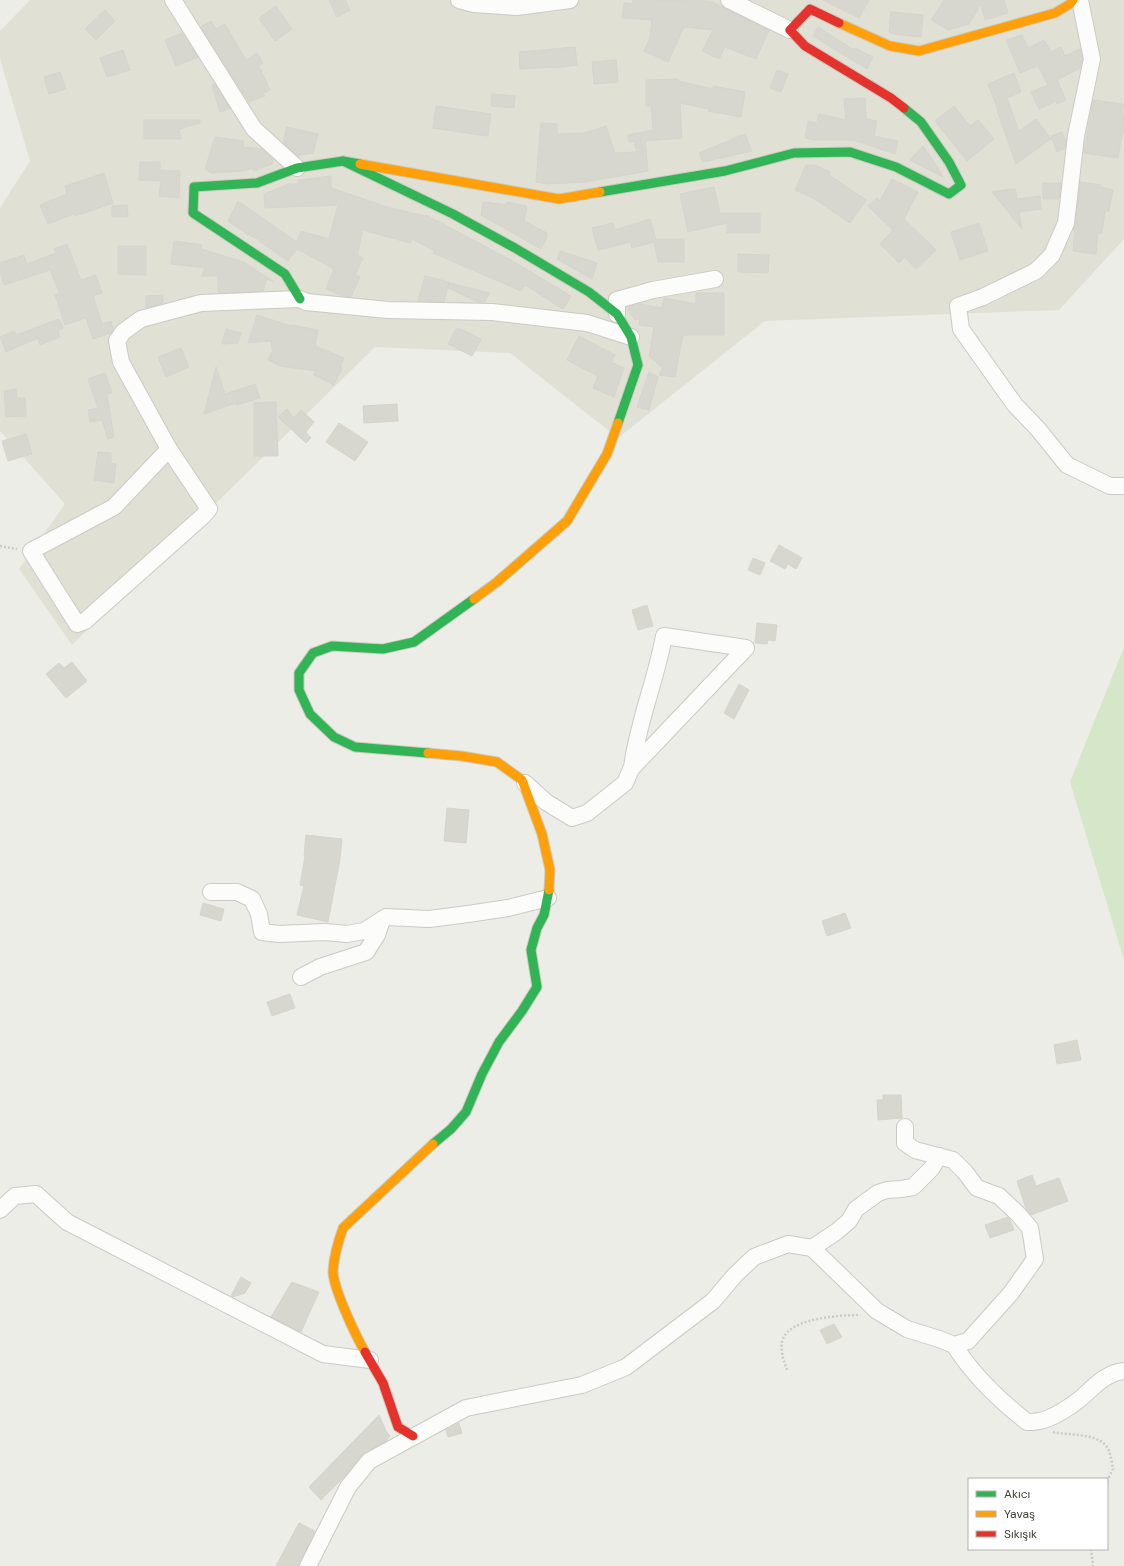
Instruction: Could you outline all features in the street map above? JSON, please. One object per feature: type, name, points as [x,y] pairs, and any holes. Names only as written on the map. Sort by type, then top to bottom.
[{"type":"street","points":[[174,0],[254,129],[297,168]]},
{"type":"street","points":[[459,0],[474,4],[517,7],[570,0]]},
{"type":"street","points":[[300,299],[285,274],[193,213],[192,206],[194,187],[257,183],[297,168],[343,161],[559,199],[726,171],[794,152],[850,152],[896,167],[949,194],[961,185],[949,162],[921,122],[891,98],[805,46],[790,30],[729,0]]},
{"type":"street","points":[[790,30],[810,9],[890,46],[919,51],[1055,13],[1070,4],[1073,0]]},
{"type":"street","points":[[1080,0],[1092,59],[1076,136],[1066,223],[1052,255],[1036,271],[983,297],[958,306],[962,329],[1015,405],[1038,428],[1068,465],[1110,486],[1124,486]]},
{"type":"street","points":[[343,161],[453,214],[515,248],[589,292],[617,314],[631,337],[638,365],[607,454],[567,521],[497,582],[414,642],[383,649],[332,646],[313,653],[299,673],[299,690],[310,714],[334,737],[355,747],[461,756],[497,762],[522,780],[546,802],[572,818],[587,814],[625,783],[631,769],[635,744],[660,663],[664,636],[746,648],[631,769]]},
{"type":"street","points":[[617,314],[617,300],[652,290],[715,279]]},
{"type":"street","points":[[169,449],[114,507],[31,551],[77,624],[85,621],[203,516],[208,509],[169,449],[121,362],[117,341],[122,332],[141,319],[201,303],[300,299],[306,302],[388,310],[492,312],[587,322],[631,337]]},
{"type":"street","points":[[413,1436],[398,1427],[384,1383],[361,1344],[341,1301],[333,1272],[337,1245],[343,1228],[428,1148],[452,1129],[466,1112],[482,1074],[499,1042],[537,987],[531,950],[548,898],[550,870],[542,834],[522,780]]},
{"type":"street","points":[[211,892],[237,892],[252,899],[259,914],[262,932],[279,934],[325,932],[347,934],[364,931],[386,917],[429,919],[508,908],[548,898]]},
{"type":"street","points":[[302,978],[320,967],[366,952],[378,935],[382,920]]},
{"type":"street","points":[[905,1127],[905,1143],[915,1150],[953,1160],[965,1172],[977,1188],[999,1196],[1030,1228],[1035,1259],[1011,1292],[968,1340],[954,1345]]},
{"type":"street","points":[[812,1248],[845,1225],[856,1209],[878,1192],[913,1187],[932,1168],[939,1156]]},
{"type":"street","points":[[0,1210],[15,1196],[36,1194],[68,1222],[323,1354],[370,1360]]},
{"type":"street","points":[[308,1566],[348,1487],[369,1461],[466,1408],[582,1385],[626,1367],[713,1301],[754,1257],[788,1244],[812,1248],[877,1310],[907,1330],[954,1345],[961,1356],[1003,1404],[1027,1422],[1040,1421],[1065,1410],[1096,1383],[1116,1372],[1124,1371]]},
{"type":"path","points":[[787,1370],[782,1347],[783,1338],[790,1330],[820,1318],[859,1315],[877,1310]]},
{"type":"path","points":[[1027,1422],[1046,1430],[1062,1434],[1082,1435],[1102,1441],[1109,1450],[1113,1469],[1108,1479]]},
{"type":"path","points":[[1090,1550],[1093,1566]]},
{"type":"shaded area","points":[[30,0],[1124,0],[1124,239],[1059,310],[765,321],[618,438],[510,353],[375,347],[72,645],[19,569],[65,504],[0,431],[0,208],[30,161],[0,59],[0,31]]},
{"type":"green space","points":[[1124,647],[1124,960],[1070,782]]},
{"type":"building","points":[[329,0],[345,0],[350,10],[337,17]]},
{"type":"building","points":[[633,0],[710,1],[769,30],[756,59],[725,47],[719,59],[702,51],[713,30],[684,27],[668,62],[644,51],[650,38],[652,20],[622,18],[624,3],[633,4]]},
{"type":"building","points":[[823,0],[869,0],[859,18]]},
{"type":"building","points":[[944,0],[1004,0],[1008,13],[985,20],[981,4],[969,24],[948,30],[931,20]]},
{"type":"building","points":[[276,6],[292,29],[275,41],[259,18]]},
{"type":"building","points":[[105,10],[115,21],[96,40],[85,29]]},
{"type":"building","points":[[891,12],[923,15],[921,37],[894,34],[889,32]]},
{"type":"building","points":[[211,21],[216,29],[225,24],[246,60],[257,53],[263,63],[259,66],[270,90],[263,93],[265,96],[249,102],[201,27]]},
{"type":"building","points":[[818,27],[854,50],[855,48],[873,57],[867,69],[813,36]]},
{"type":"building","points":[[182,33],[198,57],[176,66],[165,40]]},
{"type":"building","points":[[1022,35],[1028,48],[1044,40],[1051,52],[1061,47],[1065,56],[1080,49],[1082,59],[1080,68],[1057,80],[1066,100],[1057,104],[1056,101],[1039,109],[1031,92],[1048,85],[1038,66],[1020,73],[1006,40]]},
{"type":"building","points":[[575,47],[577,65],[554,68],[520,69],[519,52]]},
{"type":"building","points":[[123,50],[130,70],[107,77],[100,58]]},
{"type":"building","points":[[616,60],[618,82],[594,84],[592,62]]},
{"type":"building","points":[[777,70],[788,74],[781,92],[770,88]]},
{"type":"building","points":[[60,72],[66,89],[49,94],[44,77]]},
{"type":"building","points":[[1014,73],[1021,92],[1007,98],[1019,131],[1036,119],[1051,139],[1016,164],[988,84]]},
{"type":"building","points":[[678,79],[678,81],[713,89],[713,86],[745,92],[741,117],[708,111],[709,109],[680,103],[682,138],[645,141],[648,171],[585,182],[547,184],[536,182],[541,123],[557,124],[557,134],[585,133],[606,126],[615,153],[637,152],[634,142],[629,142],[628,135],[653,130],[651,106],[646,106],[646,80]]},
{"type":"building","points":[[215,84],[230,108],[220,112],[212,85]]},
{"type":"building","points":[[492,94],[515,96],[514,108],[491,106]]},
{"type":"building","points":[[865,98],[866,119],[877,121],[874,136],[898,141],[895,154],[854,140],[814,140],[805,138],[808,121],[817,123],[819,114],[846,120],[844,99]]},
{"type":"building","points":[[1093,100],[1123,104],[1122,114],[1124,114],[1124,133],[1122,133],[1118,158],[1084,153]]},
{"type":"building","points":[[436,106],[491,114],[488,136],[433,128]]},
{"type":"building","points":[[954,106],[970,126],[978,120],[994,139],[967,161],[935,121]]},
{"type":"building","points":[[144,120],[200,120],[200,123],[179,129],[181,139],[144,139]]},
{"type":"building","points":[[287,127],[318,134],[313,153],[300,155],[295,154],[283,143]]},
{"type":"building","points":[[1062,132],[1066,142],[1065,148],[1057,152],[1051,136]]},
{"type":"building","points":[[745,134],[752,151],[703,162],[699,153]]},
{"type":"building","points":[[215,137],[244,141],[243,147],[262,149],[273,159],[272,164],[254,171],[254,168],[243,171],[211,173],[205,169]]},
{"type":"building","points":[[923,146],[938,168],[943,177],[910,160]]},
{"type":"building","points":[[140,162],[160,162],[160,170],[180,171],[179,198],[159,196],[161,181],[139,180]]},
{"type":"building","points":[[806,165],[815,165],[830,172],[829,175],[866,200],[850,223],[813,198],[795,190]]},
{"type":"building","points":[[104,173],[113,203],[75,216],[74,214],[48,224],[40,205],[67,194],[65,186]]},
{"type":"building","points":[[331,176],[331,188],[390,208],[426,215],[509,259],[571,296],[563,309],[525,285],[521,291],[433,253],[435,251],[412,239],[410,243],[363,230],[357,255],[363,258],[355,275],[360,277],[351,297],[343,296],[326,289],[334,269],[297,249],[288,261],[259,241],[260,240],[247,234],[228,221],[238,201],[297,242],[301,231],[329,239],[338,205],[265,208],[264,194],[289,184],[299,184],[298,181],[300,180]]},
{"type":"building","points":[[892,179],[918,192],[904,219],[936,250],[916,269],[904,257],[899,263],[880,244],[893,230],[868,206],[877,198],[880,201]]},
{"type":"building","points":[[1080,182],[1101,185],[1100,187],[1113,190],[1109,211],[1105,211],[1102,233],[1098,233],[1096,254],[1073,251],[1075,230],[1073,230]]},
{"type":"building","points":[[1043,183],[1061,183],[1059,199],[1043,199]]},
{"type":"building","points":[[714,187],[720,213],[760,213],[760,233],[727,233],[727,223],[688,232],[680,194]]},
{"type":"building","points":[[1015,189],[1017,199],[1040,196],[1041,209],[1019,212],[1022,229],[992,192]]},
{"type":"building","points":[[483,202],[507,205],[507,202],[527,206],[524,221],[547,233],[547,237],[541,249],[481,215]]},
{"type":"building","points":[[127,205],[128,217],[112,217],[112,206]]},
{"type":"building","points":[[650,219],[656,239],[684,239],[684,262],[658,262],[654,242],[632,248],[631,242],[598,250],[592,228],[613,223],[615,230]]},
{"type":"building","points":[[979,223],[988,251],[960,260],[951,232]]},
{"type":"building","points":[[174,241],[202,245],[201,249],[244,262],[274,282],[267,279],[263,291],[218,293],[218,276],[202,276],[205,268],[171,264]]},
{"type":"building","points":[[67,244],[81,280],[96,275],[102,293],[93,296],[102,324],[111,321],[113,329],[111,333],[93,339],[86,318],[65,325],[55,295],[60,294],[50,270],[4,285],[0,272],[0,263],[24,255],[27,264],[56,253],[54,249]]},
{"type":"building","points":[[118,246],[146,246],[146,275],[118,274]]},
{"type":"building","points":[[560,251],[597,263],[592,279],[557,259]]},
{"type":"building","points":[[738,254],[769,255],[768,273],[738,272]]},
{"type":"building","points":[[425,276],[449,282],[444,302],[418,301]]},
{"type":"building","points":[[450,283],[489,293],[485,302],[478,302],[448,288]]},
{"type":"building","points":[[696,293],[724,293],[724,335],[683,335],[675,377],[659,375],[663,368],[649,356],[654,327],[639,325],[640,319],[635,320],[627,307],[640,304],[662,308],[664,298],[696,304]]},
{"type":"building","points":[[163,295],[163,303],[146,308],[146,296]]},
{"type":"building","points":[[257,315],[291,326],[318,330],[315,346],[344,358],[340,367],[342,368],[334,385],[314,375],[316,371],[280,366],[268,360],[274,348],[272,348],[271,341],[248,343]]},
{"type":"building","points":[[59,319],[63,328],[58,330],[60,337],[40,345],[38,338],[6,352],[0,337],[14,331],[16,335]]},
{"type":"building","points":[[226,329],[241,333],[238,343],[222,344]]},
{"type":"building","points":[[456,329],[461,329],[481,339],[472,356],[448,344]]},
{"type":"building","points":[[579,336],[615,355],[611,362],[624,368],[614,397],[593,388],[598,376],[567,360]]},
{"type":"building","points":[[181,348],[189,367],[166,377],[158,357]]},
{"type":"building","points":[[216,367],[225,394],[255,384],[260,398],[237,405],[236,403],[204,414]]},
{"type":"building","points":[[649,372],[658,377],[649,410],[637,407]]},
{"type":"building","points":[[105,373],[112,393],[107,394],[114,437],[108,439],[102,420],[90,422],[88,410],[98,408],[88,379]]},
{"type":"building","points":[[16,389],[17,398],[25,398],[26,416],[6,417],[4,391]]},
{"type":"building","points":[[276,402],[278,456],[254,456],[254,403]]},
{"type":"building","points":[[397,404],[398,421],[364,423],[363,406]]},
{"type":"building","points":[[287,409],[294,418],[301,410],[314,422],[306,432],[311,438],[306,443],[278,417]]},
{"type":"building","points":[[339,423],[368,442],[355,461],[326,442]]},
{"type":"building","points":[[26,434],[32,454],[8,461],[2,441]]},
{"type":"building","points":[[98,452],[111,453],[111,463],[116,464],[114,483],[94,480]]},
{"type":"building","points":[[779,545],[802,558],[796,569],[788,564],[785,569],[770,561]]},
{"type":"building","points":[[753,558],[765,563],[760,575],[748,570]]},
{"type":"building","points":[[647,605],[653,626],[638,630],[632,610]]},
{"type":"building","points":[[757,623],[777,625],[775,641],[768,640],[767,644],[755,643]]},
{"type":"building","points":[[72,662],[87,681],[66,698],[46,674],[59,663],[64,668]]},
{"type":"building","points":[[739,684],[749,690],[734,719],[724,713]]},
{"type":"building","points":[[447,808],[469,810],[466,843],[444,841]]},
{"type":"building","points":[[306,835],[342,839],[340,859],[328,922],[297,915],[304,886],[300,885],[305,856]]},
{"type":"building","points":[[203,903],[224,909],[221,921],[200,915]]},
{"type":"building","points":[[845,913],[851,928],[827,936],[822,921]]},
{"type":"building","points":[[290,994],[295,1008],[272,1016],[267,1002]]},
{"type":"building","points":[[1077,1040],[1081,1060],[1057,1064],[1054,1045]]},
{"type":"building","points":[[883,1095],[901,1095],[902,1118],[878,1120],[877,1100],[883,1100]]},
{"type":"building","points":[[1032,1175],[1036,1186],[1059,1178],[1068,1201],[1031,1215],[1026,1209],[1017,1181]]},
{"type":"building","points":[[1008,1217],[1014,1230],[990,1238],[985,1225]]},
{"type":"building","points":[[241,1277],[251,1283],[245,1293],[233,1297],[231,1296]]},
{"type":"building","points":[[292,1282],[319,1292],[301,1332],[271,1317]]},
{"type":"building","points":[[834,1324],[842,1337],[827,1344],[820,1330]]},
{"type":"building","points":[[379,1415],[386,1431],[390,1436],[386,1441],[362,1455],[346,1475],[321,1500],[309,1487]]},
{"type":"building","points":[[459,1423],[462,1433],[448,1437],[446,1430]]},
{"type":"building","points":[[299,1523],[315,1531],[299,1566],[276,1566]]},
{"type":"traffic: fast","points":[[600,192],[725,171],[794,153],[850,152],[896,167],[949,194],[961,185],[949,162],[921,122],[904,108]]},
{"type":"traffic: fast","points":[[343,161],[453,214],[515,248],[589,292],[617,314],[631,337],[638,365],[618,423]]},
{"type":"traffic: fast","points":[[300,299],[285,274],[193,213],[194,187],[257,183],[297,168],[343,161],[360,164]]},
{"type":"traffic: fast","points":[[428,753],[355,747],[334,737],[310,714],[299,690],[299,673],[313,653],[332,646],[383,649],[414,642],[474,599]]},
{"type":"traffic: fast","points":[[433,1144],[451,1129],[466,1112],[482,1074],[499,1042],[522,1011],[537,987],[531,950],[537,928],[544,915],[549,890]]},
{"type":"traffic: slow","points":[[839,23],[890,46],[919,51],[1055,13],[1070,4],[1073,0]]},
{"type":"traffic: slow","points":[[360,164],[559,199],[600,192]]},
{"type":"traffic: slow","points":[[474,599],[497,582],[567,521],[607,454],[618,423]]},
{"type":"traffic: slow","points":[[428,753],[461,756],[497,762],[522,780],[542,834],[550,870],[549,890]]},
{"type":"traffic: slow","points":[[365,1352],[346,1312],[334,1279],[334,1260],[341,1233],[343,1228],[433,1144]]},
{"type":"traffic: jam","points":[[839,23],[810,9],[790,30],[805,46],[891,98],[904,108]]},
{"type":"traffic: jam","points":[[365,1352],[383,1383],[398,1427],[413,1436]]}]
